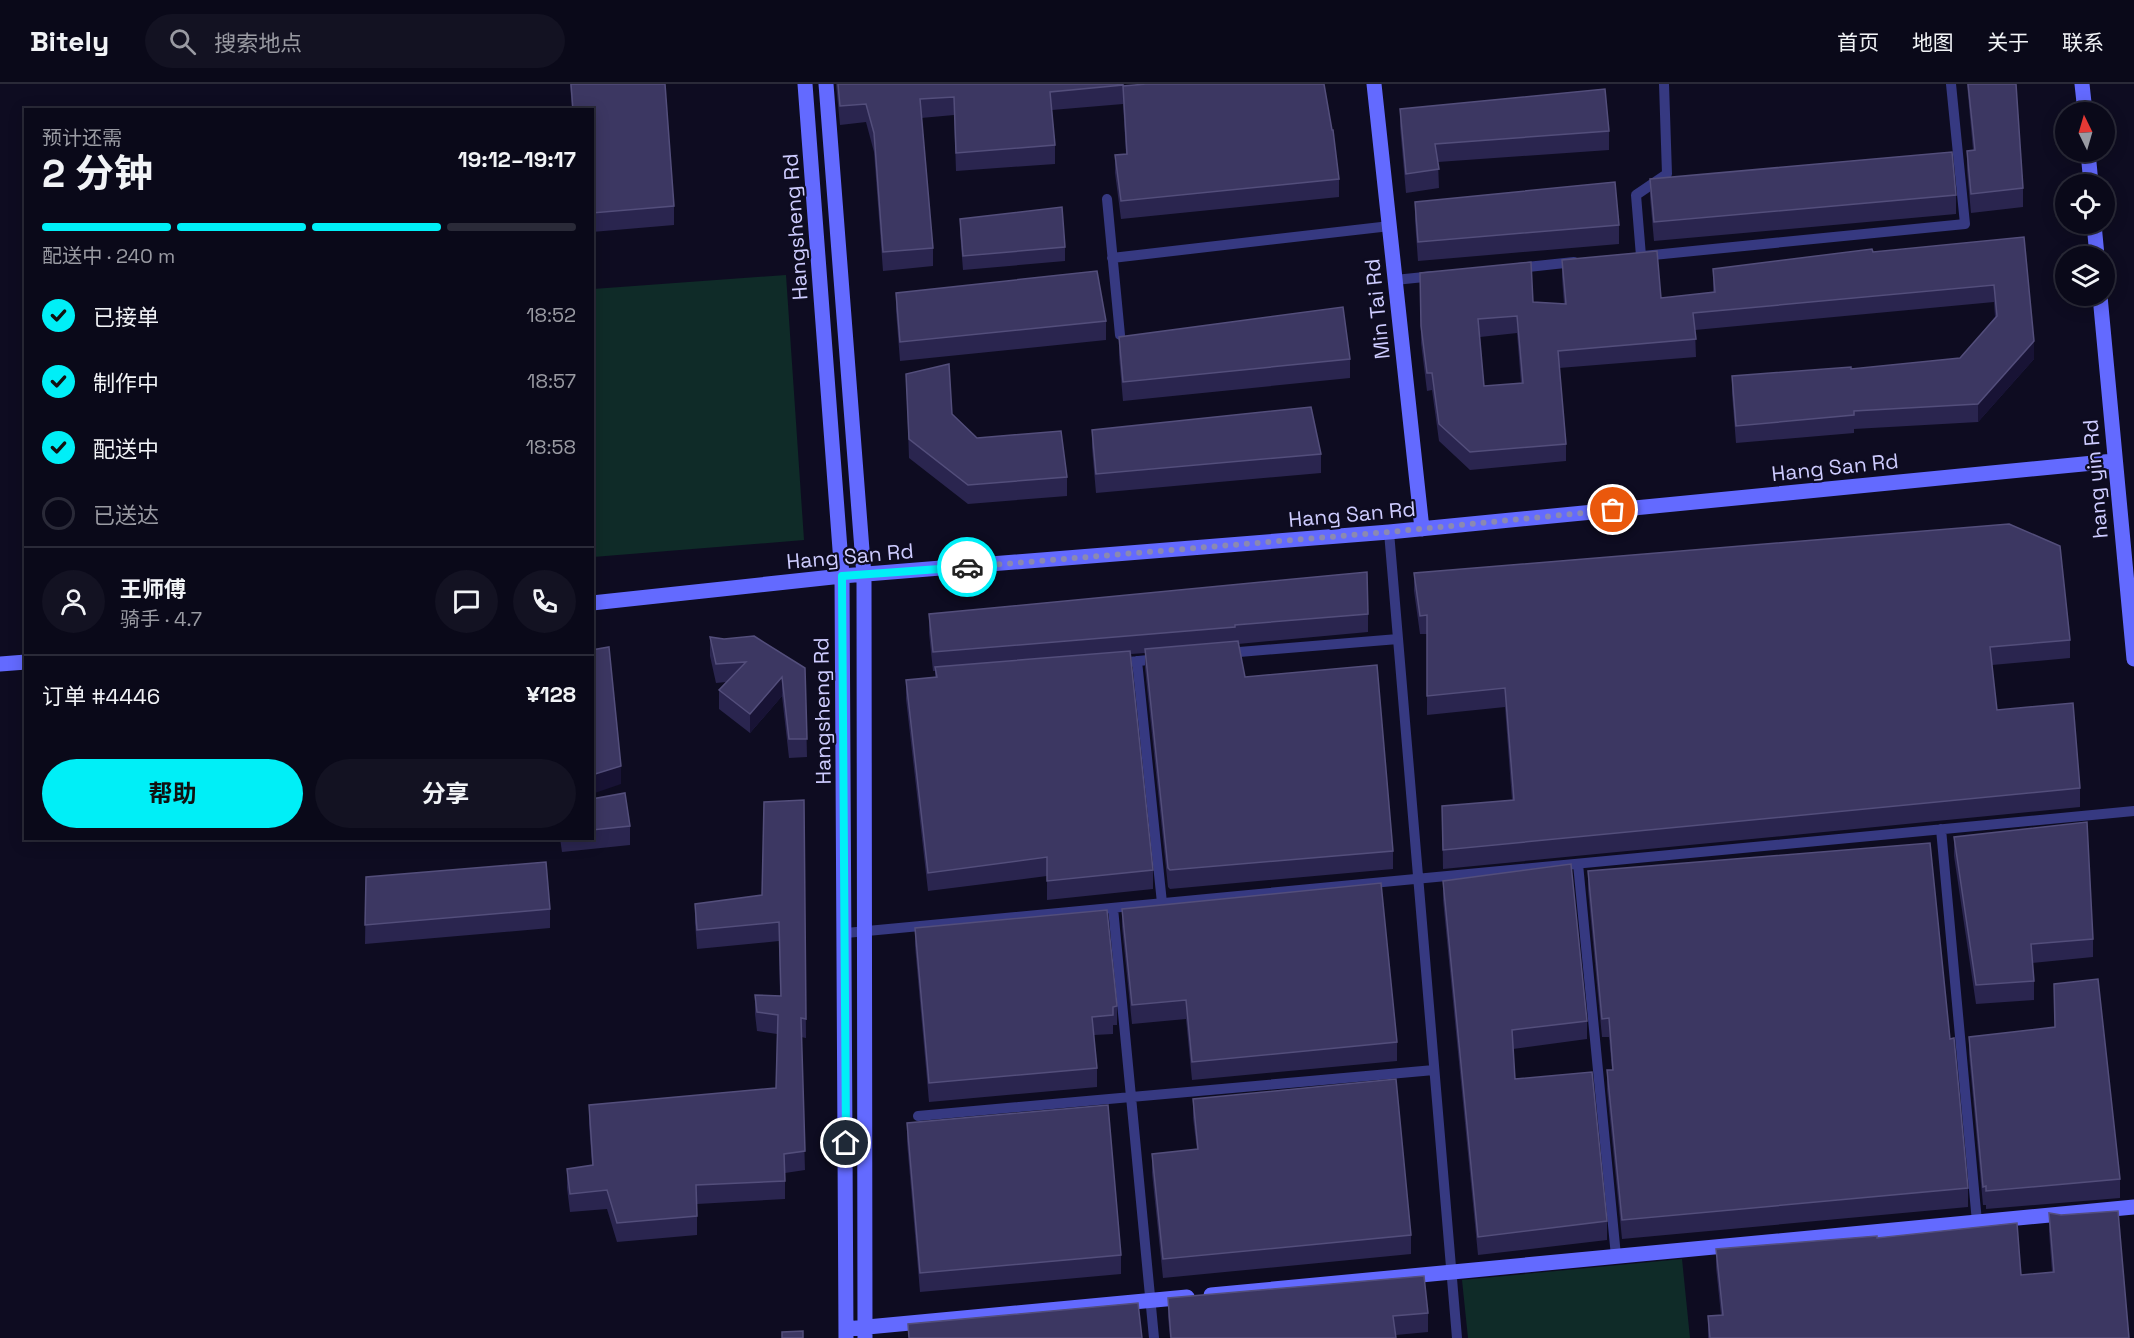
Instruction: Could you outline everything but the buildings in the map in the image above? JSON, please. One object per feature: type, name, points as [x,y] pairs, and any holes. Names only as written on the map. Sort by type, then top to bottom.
[{"type":"street","name":"Hangsheng Rd","points":[[806,84],[842,576],[846,933],[846,1334]]},
{"type":"street","points":[[826,84],[864,576],[865,1333]]},
{"type":"street","name":"Min Tai Rd","points":[[1374,84],[1422,529]]},
{"type":"street","points":[[2082,84],[2084,102]]},
{"type":"street","name":"hang yin Rd","points":[[2101,306],[2134,658]]},
{"type":"street","name":"Hang San Rd","points":[[594,603],[842,576],[1389,532],[2114,461]]},
{"type":"street","points":[[0,664],[24,662]]},
{"type":"street","points":[[846,1334],[1150,1301],[2134,1207]]},
{"type":"lane","points":[[1641,256],[1636,195],[1667,174],[1664,84]]},
{"type":"lane","points":[[1630,257],[1965,224],[1951,84]]},
{"type":"lane","points":[[1107,199],[1120,335]]},
{"type":"lane","points":[[1112,258],[1390,226]]},
{"type":"lane","points":[[1512,268],[1583,261]]},
{"type":"lane","points":[[1395,279],[1442,275]]},
{"type":"lane","points":[[1389,532],[1457,1338]]},
{"type":"lane","points":[[1220,654],[1398,639]]},
{"type":"lane","points":[[1102,664],[1172,658]]},
{"type":"lane","points":[[1137,661],[1162,903]]},
{"type":"lane","points":[[846,933],[2134,811]]},
{"type":"lane","points":[[1941,829],[1977,1222]]},
{"type":"lane","points":[[1578,864],[1616,1256]]},
{"type":"lane","points":[[1113,908],[1154,1338]]},
{"type":"lane","points":[[918,1116],[1434,1070]]},
{"type":"green space","points":[[786,275],[804,540],[594,557],[594,289]]},
{"type":"green space","points":[[1682,1259],[1690,1338],[1468,1338],[1462,1280]]},
{"type":"way so far","points":[[967,567],[1389,532],[1613,510]]},
{"type":"route","points":[[846,1143],[842,576],[967,567]]}]
